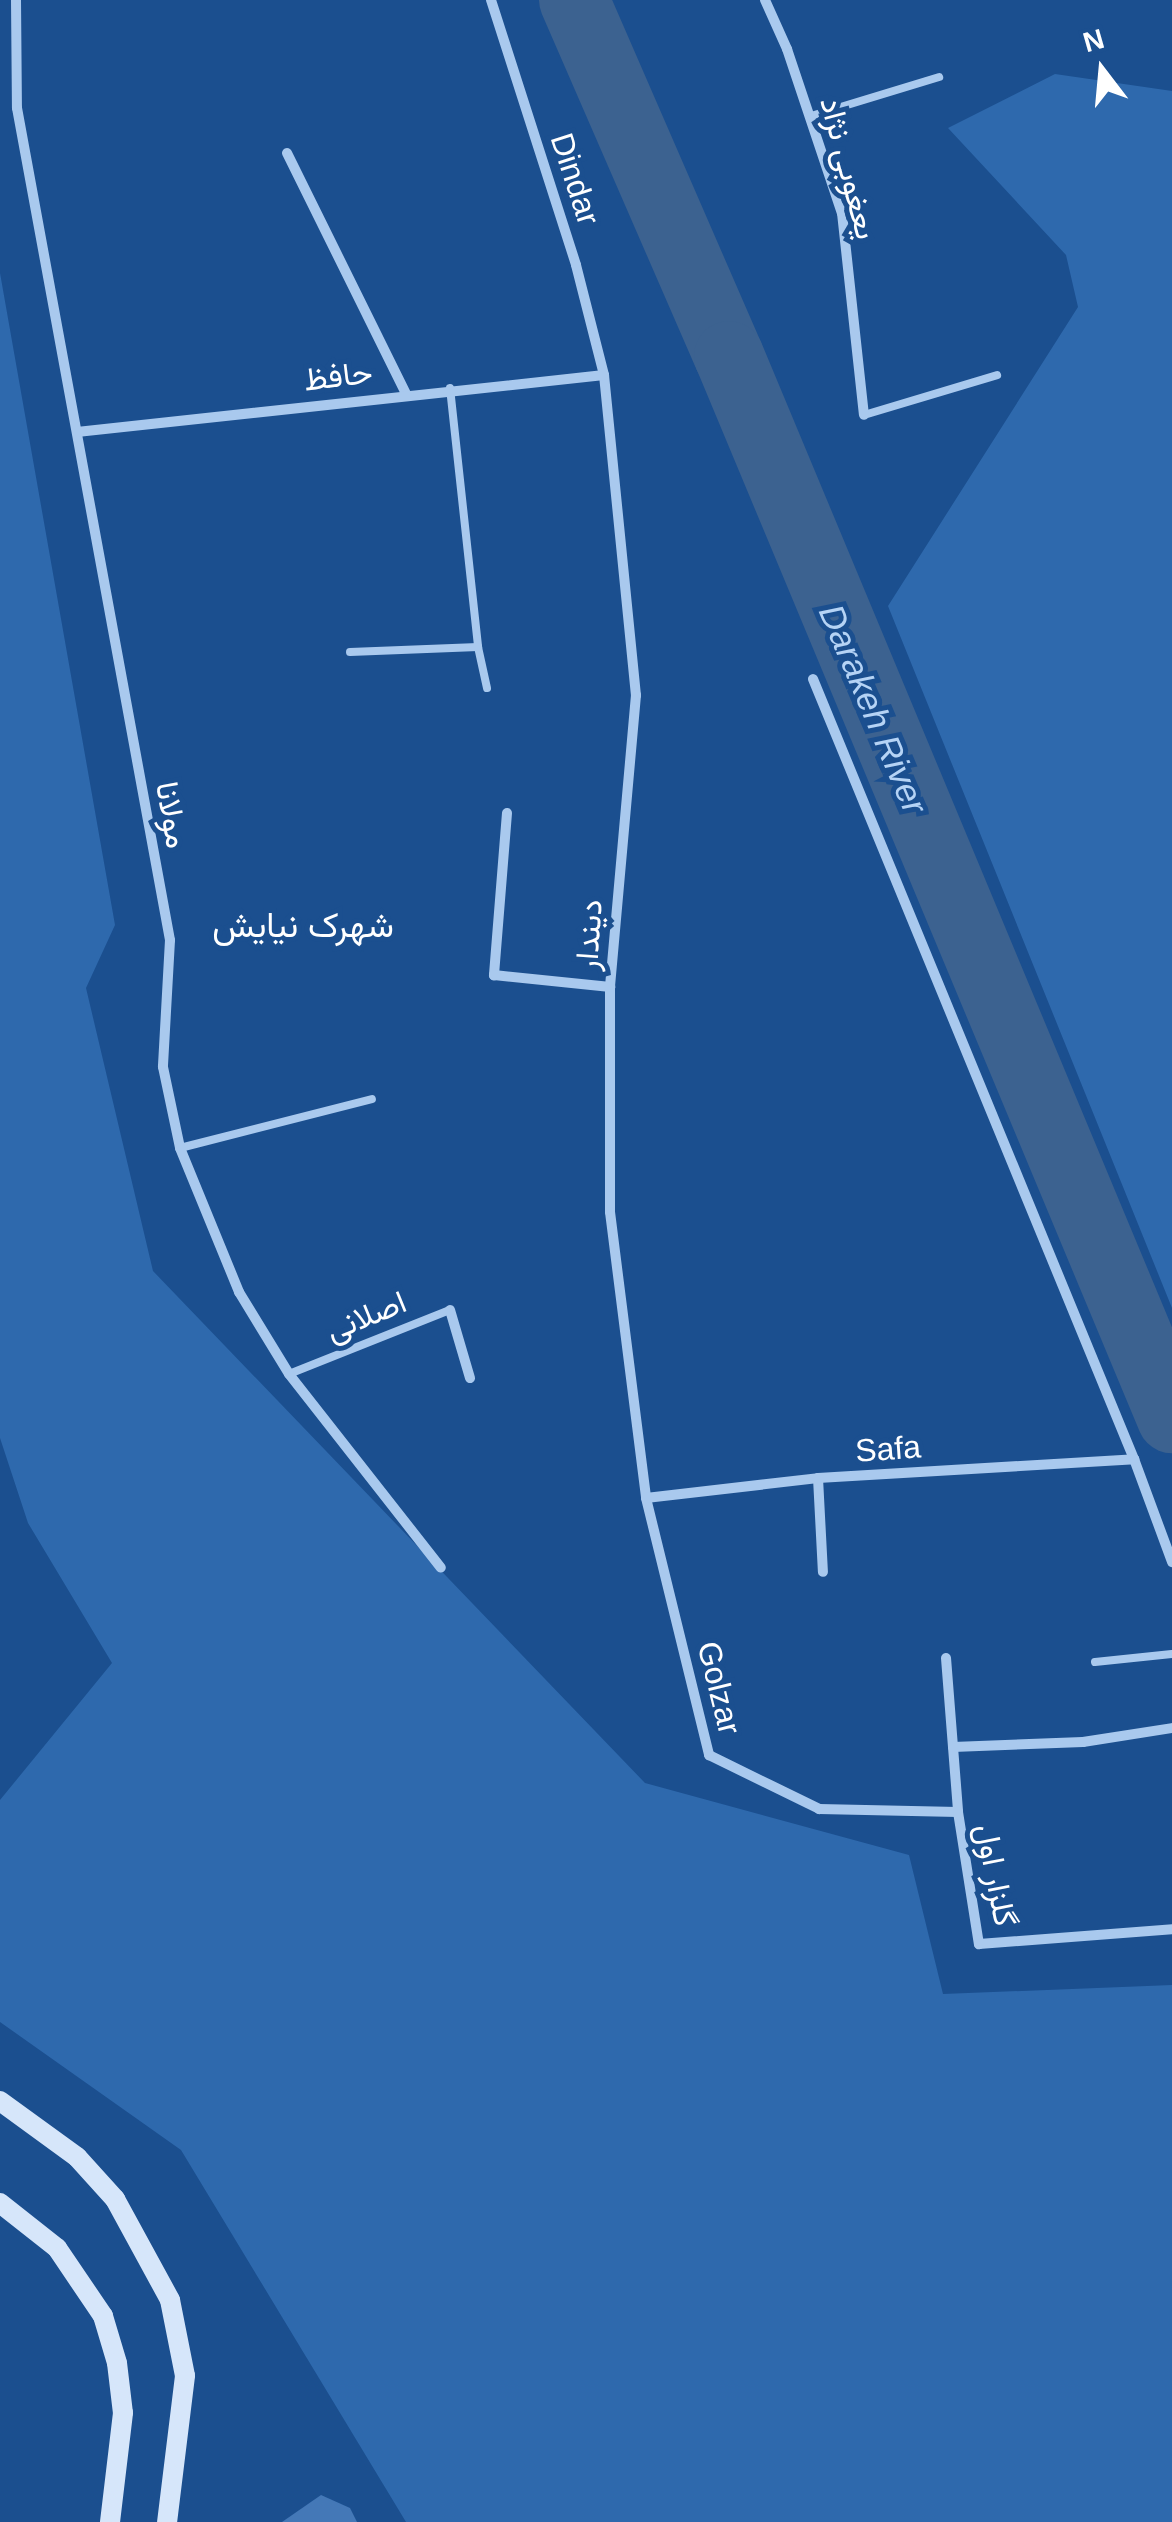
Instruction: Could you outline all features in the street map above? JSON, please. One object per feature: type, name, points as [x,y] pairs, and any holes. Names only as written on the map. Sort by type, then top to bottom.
[{"type":"main road","points":[[0,2101],[77,2157],[114,2199],[170,2300],[185,2376],[167,2522]]},
{"type":"main road","points":[[0,2204],[57,2248],[103,2316],[117,2363],[123,2413],[110,2522]]},
{"type":"street","name":"مولانا","points":[[16,0],[17,108],[170,940],[163,1067],[180,1148],[239,1292],[289,1374],[441,1568]]},
{"type":"street","name":"Dindar","points":[[492,0],[576,265],[604,375]]},
{"type":"street","name":"یعغوبی نژاد","points":[[765,0],[812,116],[842,214],[864,415]]},
{"type":"street","points":[[287,152],[406,394]]},
{"type":"street","name":"حافظ","points":[[77,432],[450,388],[604,375]]},
{"type":"street","name":"دیندار","points":[[604,375],[636,695],[610,987],[610,1212],[646,1498]]},
{"type":"street","points":[[813,679],[1134,1459],[1172,1562]]},
{"type":"street","points":[[507,814],[494,975],[610,987]]},
{"type":"street","name":"اصلانی","points":[[450,1310],[470,1378]]},
{"type":"street","name":"Safa","points":[[646,1498],[818,1478],[1134,1459]]},
{"type":"street","points":[[818,1478],[823,1572]]},
{"type":"street","name":"Golzar","points":[[646,1498],[709,1755],[819,1809],[958,1812]]},
{"type":"street","name":"گلزار اول","points":[[946,1658],[958,1812],[978,1944],[1172,1929]]},
{"type":"street","points":[[954,1747],[1084,1742],[1172,1728]]},
{"type":"lane","points":[[812,116],[939,76]]},
{"type":"lane","points":[[864,415],[996,375]]},
{"type":"lane","points":[[450,388],[478,647],[487,688]]},
{"type":"lane","points":[[350,652],[478,647]]},
{"type":"lane","points":[[180,1148],[372,1099]]},
{"type":"lane","name":"اصلانی","points":[[289,1374],[450,1310]]},
{"type":"lane","points":[[1094,1662],[1172,1654]]},
{"type":"shaded area","points":[[1055,74],[1172,91],[1172,1308],[888,606],[1078,307],[1066,255],[948,128]]},
{"type":"shaded area","points":[[0,273],[115,925],[86,988],[153,1271],[645,1783],[909,1855],[943,1994],[1172,1985],[1172,2522],[406,2522],[181,2150],[0,2022],[0,1800],[112,1663],[28,1523],[0,1438]]},
{"type":"building","points":[[321,2495],[350,2508],[357,2522],[282,2522]]},
{"type":"waterway","name":"Darakeh River","points":[[574,0],[729,356],[1172,1418]]},
{"type":"district","name":"شهرک نیایش","points":[[303,925]]}]
